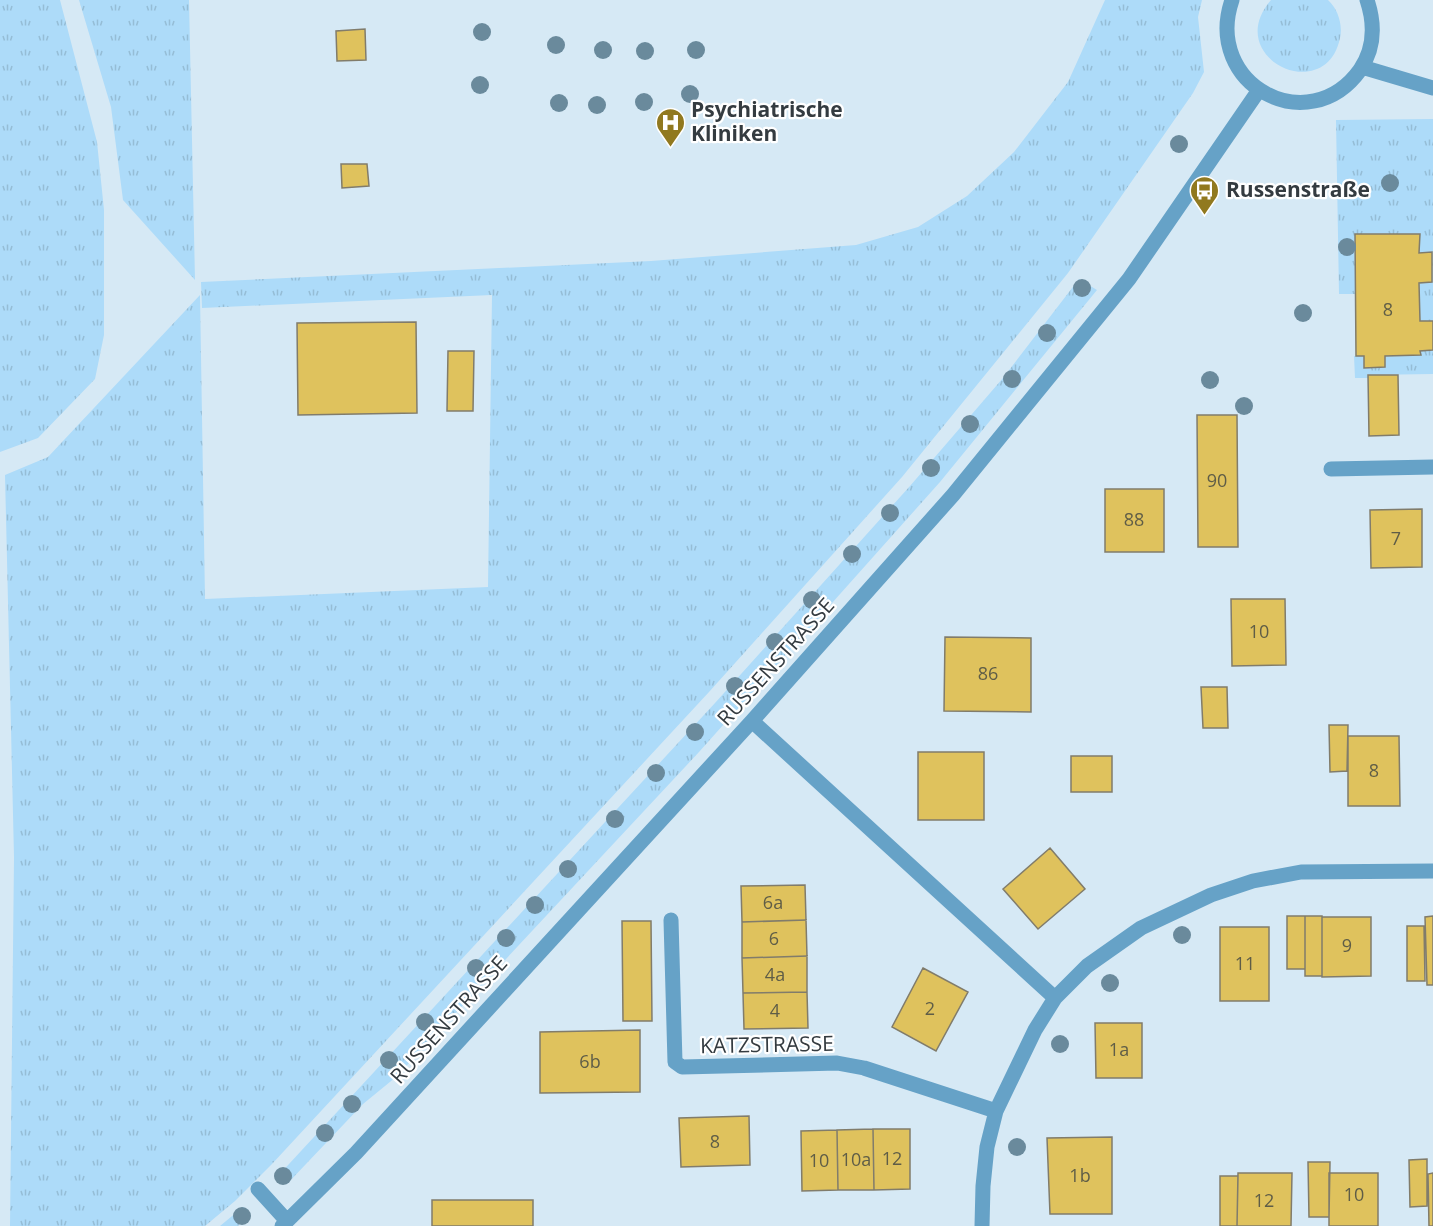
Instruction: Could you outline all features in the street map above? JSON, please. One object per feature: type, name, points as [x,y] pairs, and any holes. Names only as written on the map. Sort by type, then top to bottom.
[{"type":"street","points":[[1232,0],[1226,30],[1235,64],[1245,79],[1273,97],[1304,102],[1319,100],[1343,87],[1362,67],[1372,41],[1373,27],[1367,0]]},
{"type":"street","points":[[1362,67],[1433,88]]},
{"type":"street","name":"RUSSENSTRASSE","points":[[285,1224],[356,1153],[752,721],[953,495],[1129,279],[1259,90]]},
{"type":"street","points":[[1331,469],[1433,467]]},
{"type":"street","points":[[752,721],[1055,998]]},
{"type":"street","points":[[982,1226],[982,1186],[987,1147],[996,1111],[1035,1030],[1055,998],[1087,966],[1141,928],[1211,895],[1253,881],[1300,872],[1433,871]]},
{"type":"street","name":"KATZSTRASSE","points":[[671,920],[675,1062],[682,1067],[837,1063],[864,1068],[996,1111]]},
{"type":"street","points":[[258,1189],[285,1224]]},
{"type":"green space","points":[[0,0],[60,0],[97,142],[104,210],[104,335],[95,379],[38,438],[0,452]]},
{"type":"green space","points":[[79,0],[189,0],[195,280],[123,200],[111,107]]},
{"type":"green space","points":[[1105,0],[1202,0],[1198,17],[1204,72],[1193,93],[1068,273],[902,477],[709,692],[272,1164],[235,1201],[205,1226],[10,1226],[14,857],[5,475],[48,457],[200,295],[205,599],[488,587],[492,295],[202,308],[201,282],[651,261],[856,245],[918,227],[967,196],[1014,152],[1068,82]]},
{"type":"green space","points":[[1271,0],[1328,0],[1337,13],[1341,28],[1340,38],[1331,59],[1316,69],[1299,72],[1282,67],[1267,56],[1259,40],[1259,21]]},
{"type":"green space","points":[[1433,119],[1433,321],[1420,321],[1419,283],[1432,282],[1432,253],[1419,253],[1419,234],[1356,235],[1356,294],[1339,294],[1336,120]]},
{"type":"green space","points":[[1079,279],[1097,290],[940,482],[699,752],[396,1077],[363,1104],[287,1184],[280,1183],[277,1177],[715,703],[910,486],[1003,378]]},
{"type":"green space","points":[[1433,350],[1433,374],[1369,375],[1368,378],[1355,378],[1354,356],[1364,356],[1364,368],[1384,367],[1385,356],[1420,355],[1420,351]]},
{"type":"green space","points":[[243,1207],[250,1214],[238,1226],[220,1226]]},
{"type":"building","points":[[365,29],[366,60],[337,61],[336,31]]},
{"type":"building","points":[[341,164],[367,164],[369,186],[342,188]]},
{"type":"building","points":[[1355,234],[1420,234],[1419,253],[1432,252],[1432,282],[1419,283],[1420,321],[1433,321],[1433,350],[1420,351],[1421,355],[1385,356],[1385,367],[1364,368],[1364,356],[1356,356]]},
{"type":"building","points":[[416,322],[417,413],[298,415],[297,323]]},
{"type":"building","points":[[448,351],[474,351],[473,411],[447,411]]},
{"type":"building","points":[[1368,375],[1398,375],[1399,435],[1369,436]]},
{"type":"building","points":[[1197,415],[1237,415],[1238,547],[1198,547]]},
{"type":"building","points":[[1105,489],[1164,489],[1164,552],[1105,552]]},
{"type":"building","points":[[1422,509],[1422,567],[1371,568],[1370,510]]},
{"type":"building","points":[[1231,599],[1285,599],[1286,665],[1232,666]]},
{"type":"building","points":[[945,637],[1031,638],[1031,712],[944,711]]},
{"type":"building","points":[[1201,687],[1227,687],[1228,728],[1203,728]]},
{"type":"building","points":[[1329,725],[1348,725],[1347,771],[1330,772]]},
{"type":"building","points":[[1348,736],[1399,736],[1400,806],[1348,806]]},
{"type":"building","points":[[918,752],[984,752],[984,820],[918,820]]},
{"type":"building","points":[[1071,756],[1112,756],[1112,792],[1071,792]]},
{"type":"building","points":[[1050,848],[1085,889],[1038,929],[1003,889]]},
{"type":"building","points":[[805,885],[806,920],[742,922],[741,886]]},
{"type":"building","points":[[1287,916],[1305,916],[1305,969],[1287,969]]},
{"type":"building","points":[[1305,916],[1322,916],[1322,976],[1305,976]]},
{"type":"building","points":[[1433,916],[1433,985],[1427,985],[1425,917]]},
{"type":"building","points":[[1322,917],[1371,917],[1371,976],[1322,977]]},
{"type":"building","points":[[806,920],[807,956],[742,958],[742,922]]},
{"type":"building","points":[[622,921],[651,921],[652,1021],[623,1021]]},
{"type":"building","points":[[1407,926],[1424,926],[1425,981],[1407,981]]},
{"type":"building","points":[[1220,927],[1269,927],[1269,1001],[1220,1001]]},
{"type":"building","points":[[807,956],[807,992],[743,993],[742,958]]},
{"type":"building","points":[[923,968],[968,992],[936,1051],[892,1027]]},
{"type":"building","points":[[807,992],[808,1028],[744,1029],[743,993]]},
{"type":"building","points":[[1095,1023],[1142,1023],[1142,1078],[1096,1078]]},
{"type":"building","points":[[640,1030],[640,1092],[540,1093],[540,1032]]},
{"type":"building","points":[[749,1116],[750,1165],[681,1167],[679,1118]]},
{"type":"building","points":[[873,1129],[874,1190],[838,1190],[837,1130]]},
{"type":"building","points":[[873,1129],[910,1129],[910,1189],[874,1190]]},
{"type":"building","points":[[837,1130],[838,1190],[802,1191],[801,1131]]},
{"type":"building","points":[[1112,1137],[1112,1214],[1050,1214],[1047,1138]]},
{"type":"building","points":[[1427,1159],[1427,1206],[1410,1207],[1409,1160]]},
{"type":"building","points":[[1308,1162],[1330,1162],[1329,1217],[1309,1217]]},
{"type":"building","points":[[1238,1173],[1292,1173],[1291,1226],[1237,1226]]},
{"type":"building","points":[[1329,1173],[1378,1173],[1378,1226],[1329,1226]]},
{"type":"building","points":[[1433,1173],[1433,1226],[1429,1226],[1428,1174]]},
{"type":"building","points":[[1220,1176],[1238,1176],[1237,1226],[1220,1226]]},
{"type":"building","points":[[432,1200],[533,1200],[533,1226],[432,1226]]},
{"type":"place","name":"Psychiatrische Kliniken","points":[[670,148]]},
{"type":"place","name":"Russenstraße","points":[[1205,216]]}]
